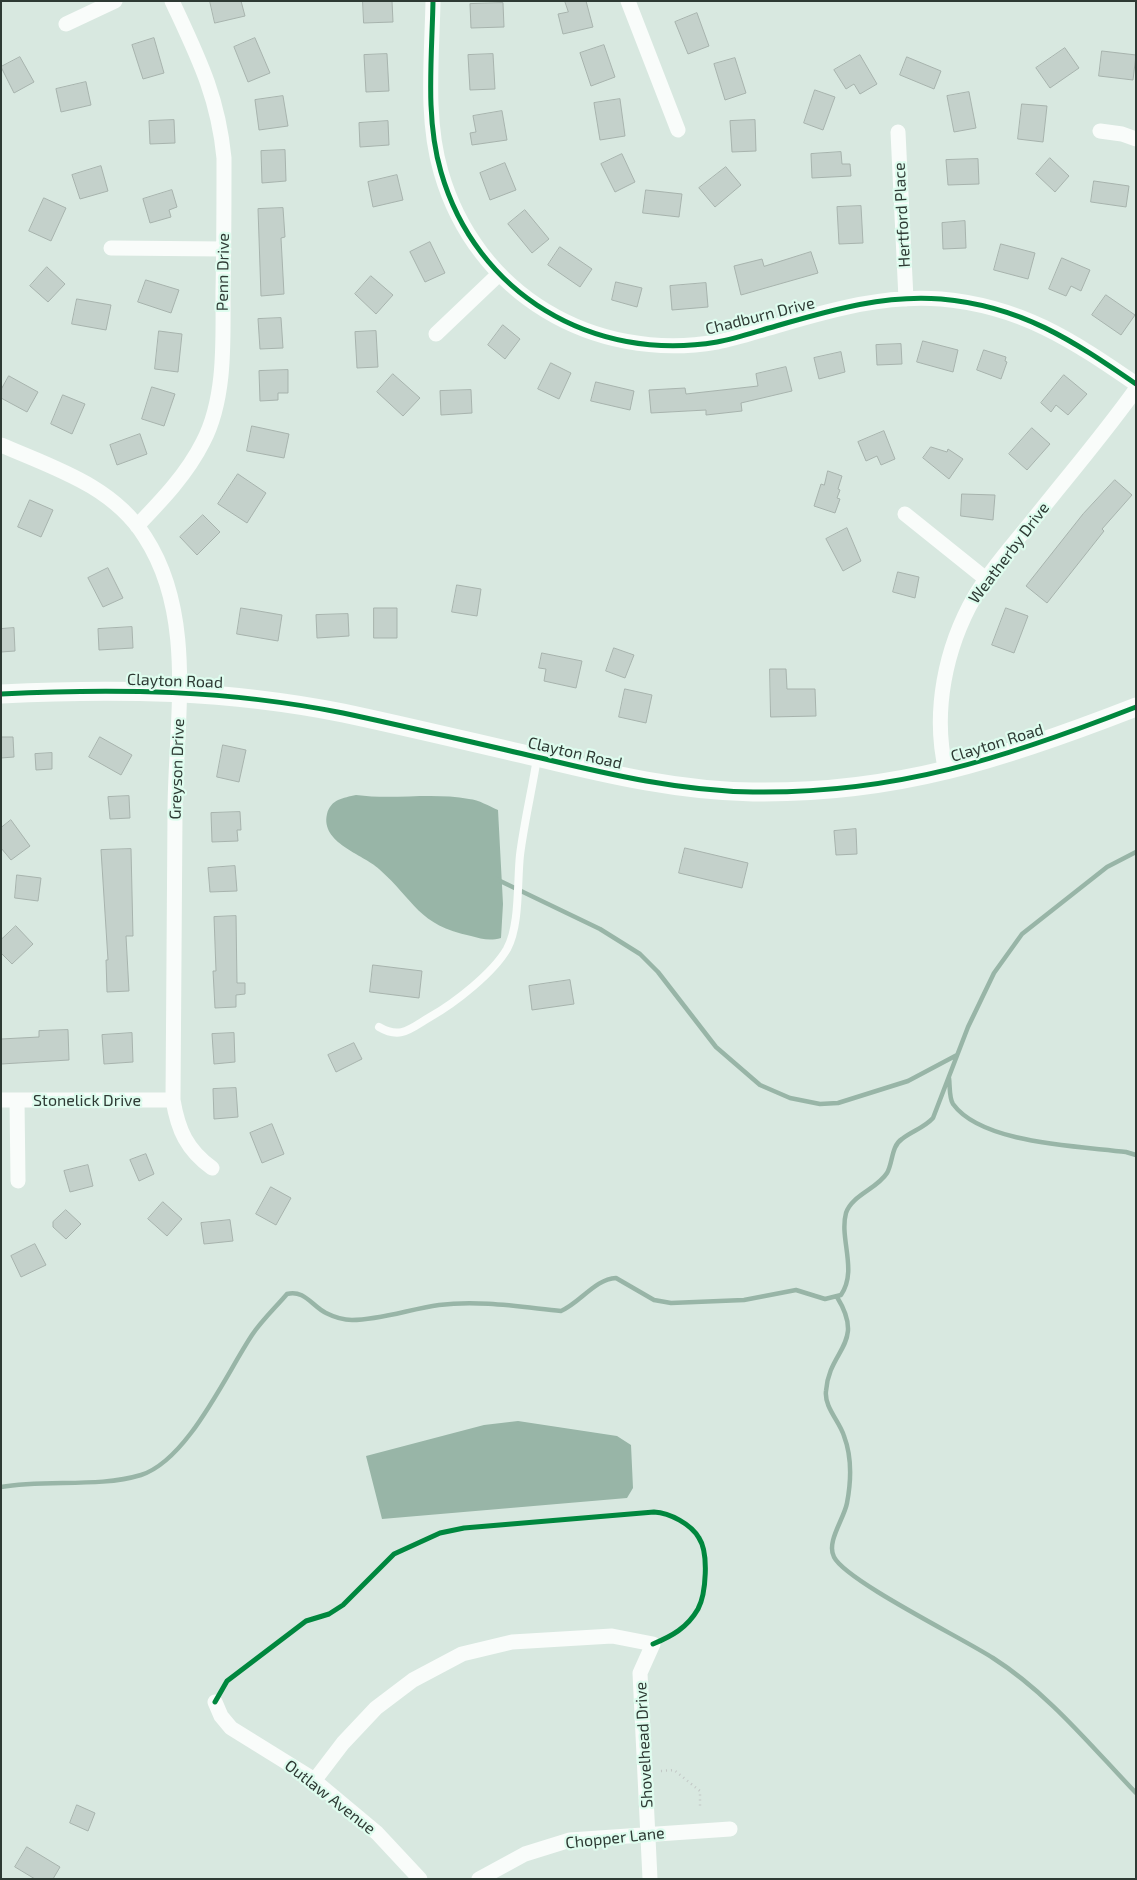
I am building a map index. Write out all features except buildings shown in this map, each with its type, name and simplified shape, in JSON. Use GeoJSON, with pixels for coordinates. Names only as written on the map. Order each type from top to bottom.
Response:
{"type":"FeatureCollection","features":[{"type":"Feature","properties":{"kind":"street"},"geometry":{"type":"LineString","coordinates":[[66,24],[115,1]]}},
{"type":"Feature","properties":{"kind":"street","name":"Penn Drive"},"geometry":{"type":"LineString","coordinates":[[137,526],[188,470],[207,433],[220,378],[224,249],[224,158],[221,130],[214,96],[172,1]]}},
{"type":"Feature","properties":{"kind":"street","name":"Chadburn Drive"},"geometry":{"type":"LineString","coordinates":[[433,1],[433,135],[440,170],[450,199],[462,224],[479,250],[499,274],[521,294],[546,312],[600,336],[631,344],[688,346],[720,342],[837,309],[871,302],[940,299],[975,304],[1009,312],[1042,325],[1072,341],[1136,384]]}},
{"type":"Feature","properties":{"kind":"street"},"geometry":{"type":"LineString","coordinates":[[628,1],[678,130]]}},
{"type":"Feature","properties":{"kind":"street"},"geometry":{"type":"LineString","coordinates":[[1100,131],[1136,138]]}},
{"type":"Feature","properties":{"kind":"street","name":"Hertford Place"},"geometry":{"type":"LineString","coordinates":[[898,132],[906,299]]}},
{"type":"Feature","properties":{"kind":"street"},"geometry":{"type":"LineString","coordinates":[[110,248],[224,249]]}},
{"type":"Feature","properties":{"kind":"street"},"geometry":{"type":"LineString","coordinates":[[436,334],[499,274]]}},
{"type":"Feature","properties":{"kind":"street","name":"Weatherby Drive"},"geometry":{"type":"LineString","coordinates":[[946,771],[940,740],[944,680],[960,624],[986,579],[1136,389]]}},
{"type":"Feature","properties":{"kind":"street","name":"Greyson Drive"},"geometry":{"type":"LineString","coordinates":[[1,445],[74,477],[103,493],[122,508],[146,538],[164,574],[171,596],[178,651],[180,691],[175,794],[173,1100],[181,1134],[199,1159],[212,1168]]}},
{"type":"Feature","properties":{"kind":"street"},"geometry":{"type":"LineString","coordinates":[[905,514],[986,579]]}},
{"type":"Feature","properties":{"kind":"street","name":"Clayton Road"},"geometry":{"type":"LineString","coordinates":[[1,694],[106,690],[180,691],[242,696],[304,706],[651,782],[746,792],[836,790],[887,783],[946,771],[1006,755],[1136,707]]}},
{"type":"Feature","properties":{"kind":"street","name":"Stonelick Drive"},"geometry":{"type":"LineString","coordinates":[[1,1100],[173,1100]]}},
{"type":"Feature","properties":{"kind":"street"},"geometry":{"type":"LineString","coordinates":[[17,1100],[18,1181]]}},
{"type":"Feature","properties":{"kind":"street","name":"Shovelhead Drive"},"geometry":{"type":"LineString","coordinates":[[314,1781],[343,1743],[376,1708],[413,1680],[462,1654],[512,1642],[612,1636],[653,1644],[640,1673],[650,1879]]}},
{"type":"Feature","properties":{"kind":"street","name":"Outlaw Avenue"},"geometry":{"type":"LineString","coordinates":[[215,1702],[221,1716],[231,1728],[314,1781],[377,1833],[420,1879]]}},
{"type":"Feature","properties":{"kind":"street","name":"Chopper Lane"},"geometry":{"type":"LineString","coordinates":[[479,1879],[525,1854],[570,1840],[648,1833],[730,1829]]}},
{"type":"Feature","properties":{"kind":"lane"},"geometry":{"type":"LineString","coordinates":[[379,1027],[389,1033],[401,1034],[437,1013],[494,966],[507,948],[514,932],[520,855],[537,758]]}},
{"type":"Feature","properties":{"kind":"path"},"geometry":{"type":"LineString","coordinates":[[661,1771],[674,1770],[700,1791],[700,1807]]}},
{"type":"Feature","properties":{"kind":"shaded area"},"geometry":{"type":"Polygon","coordinates":[[[356,795],[455,797],[484,803],[498,810],[503,904],[501,938],[482,939],[439,925],[419,910],[379,869],[336,840],[330,833],[327,824],[329,809],[338,800],[356,795]]]}},
{"type":"Feature","properties":{"kind":"shaded area"},"geometry":{"type":"Polygon","coordinates":[[[518,1421],[617,1436],[631,1445],[633,1488],[627,1498],[382,1519],[366,1456],[484,1425],[518,1421]]]}},
{"type":"Feature","properties":{"kind":"waterway"},"geometry":{"type":"LineString","coordinates":[[1,1487],[124,1479],[141,1475],[158,1466],[175,1452],[190,1434],[252,1335],[287,1294],[298,1294],[326,1313],[352,1320],[363,1320],[439,1305],[470,1303],[561,1311],[575,1303],[601,1282],[616,1278],[654,1300],[671,1303],[744,1300],[796,1290],[825,1299],[841,1295],[848,1275],[844,1223],[846,1213],[854,1201],[883,1179],[898,1142],[933,1118],[968,1027],[994,973],[1022,934],[1107,867],[1136,852]]}},
{"type":"Feature","properties":{"kind":"waterway"},"geometry":{"type":"LineString","coordinates":[[496,879],[600,929],[640,954],[658,972],[716,1047],[760,1085],[790,1098],[820,1104],[838,1103],[908,1081],[957,1055]]}},
{"type":"Feature","properties":{"kind":"waterway"},"geometry":{"type":"LineString","coordinates":[[949,1078],[950,1095],[953,1104],[967,1117],[986,1128],[1033,1141],[1126,1152],[1136,1155]]}},
{"type":"Feature","properties":{"kind":"waterway"},"geometry":{"type":"LineString","coordinates":[[837,1297],[845,1313],[848,1326],[847,1336],[844,1346],[833,1365],[826,1397],[827,1403],[847,1444],[850,1478],[847,1503],[832,1544],[834,1557],[843,1567],[860,1580],[993,1658],[1013,1672],[1051,1704],[1136,1793]]}},
{"type":"Feature","properties":{"kind":"cycle path"},"geometry":{"type":"LineString","coordinates":[[433,1],[431,109],[436,151],[441,172],[458,215],[481,253],[511,285],[546,311],[584,330],[626,341],[671,346],[723,341],[832,310],[875,302],[897,299],[941,299],[970,303],[1021,317],[1090,353],[1136,384]]}},
{"type":"Feature","properties":{"kind":"cycle path"},"geometry":{"type":"LineString","coordinates":[[1,694],[130,691],[258,699],[343,713],[646,781],[699,789],[753,792],[805,791],[855,787],[949,769],[1041,742],[1136,707]]}},
{"type":"Feature","properties":{"kind":"cycle path"},"geometry":{"type":"LineString","coordinates":[[215,1702],[227,1681],[306,1621],[329,1614],[343,1605],[394,1554],[440,1533],[464,1528],[654,1512],[679,1520],[691,1528],[702,1545],[705,1563],[703,1594],[694,1616],[673,1634],[653,1644]]}}]}
